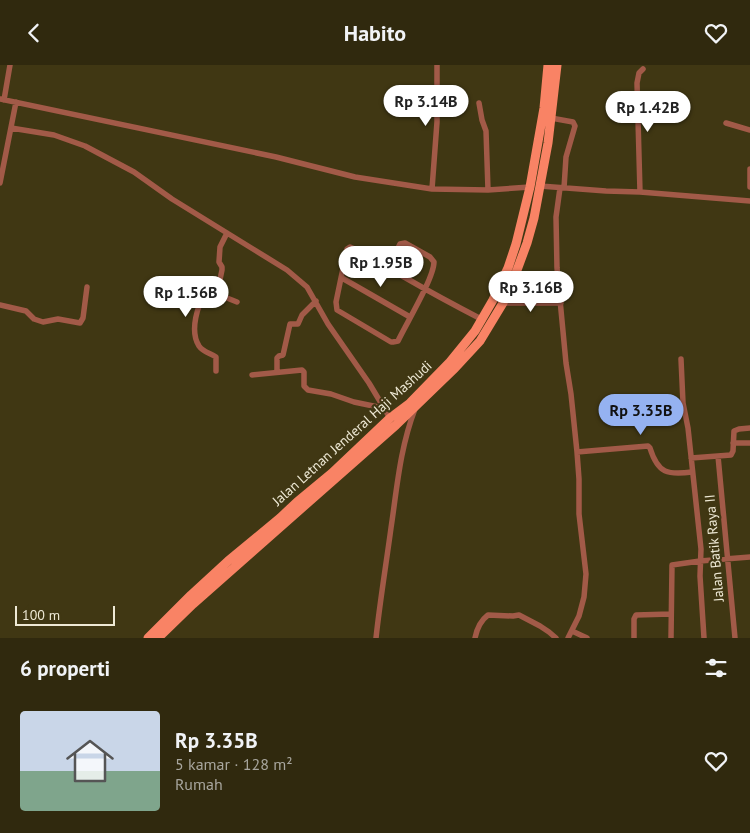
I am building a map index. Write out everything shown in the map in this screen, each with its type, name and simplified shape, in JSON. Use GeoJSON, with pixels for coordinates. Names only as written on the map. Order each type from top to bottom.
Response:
{"type":"FeatureCollection","features":[{"type":"Feature","properties":{"kind":"main road","name":"Jalan Letnan Jenderal Haji Mashudi"},"geometry":{"type":"LineString","coordinates":[[158,638],[297,502],[332,473],[390,417],[410,403],[449,363],[483,320],[508,268],[523,217],[544,108],[548,65]]}},
{"type":"Feature","properties":{"kind":"main road","name":"Jalan Letnan Jenderal Haji Mashudi"},"geometry":{"type":"LineString","coordinates":[[148,638],[191,595],[245,553],[370,449],[455,368],[480,341],[513,281],[528,243],[548,143],[557,65]]}},
{"type":"Feature","properties":{"kind":"main road"},"geometry":{"type":"LineString","coordinates":[[537,142],[548,143]]}},
{"type":"Feature","properties":{"kind":"main road"},"geometry":{"type":"LineString","coordinates":[[523,217],[534,219]]}},
{"type":"Feature","properties":{"kind":"street"},"geometry":{"type":"LineString","coordinates":[[10,65],[2,99],[276,157],[355,177],[432,189],[488,190],[530,187]]}},
{"type":"Feature","properties":{"kind":"street"},"geometry":{"type":"LineString","coordinates":[[432,189],[437,121],[437,65]]}},
{"type":"Feature","properties":{"kind":"street"},"geometry":{"type":"LineString","coordinates":[[640,192],[637,83],[642,69]]}},
{"type":"Feature","properties":{"kind":"street"},"geometry":{"type":"LineString","coordinates":[[0,183],[16,102]]}},
{"type":"Feature","properties":{"kind":"street"},"geometry":{"type":"LineString","coordinates":[[479,103],[486,131],[488,190]]}},
{"type":"Feature","properties":{"kind":"street"},"geometry":{"type":"LineString","coordinates":[[551,118],[573,122],[575,126],[566,157],[556,217],[557,268],[566,363],[578,452],[579,514],[586,573],[584,597],[579,616],[568,638]]}},
{"type":"Feature","properties":{"kind":"street"},"geometry":{"type":"LineString","coordinates":[[12,123],[85,146],[134,172],[172,199],[287,270],[303,282],[328,324],[364,375],[390,417]]}},
{"type":"Feature","properties":{"kind":"street"},"geometry":{"type":"LineString","coordinates":[[726,123],[750,130]]}},
{"type":"Feature","properties":{"kind":"street"},"geometry":{"type":"LineString","coordinates":[[750,169],[750,187]]}},
{"type":"Feature","properties":{"kind":"street"},"geometry":{"type":"LineString","coordinates":[[540,186],[750,201]]}},
{"type":"Feature","properties":{"kind":"street"},"geometry":{"type":"LineString","coordinates":[[217,294],[222,270],[219,261],[220,247],[227,233]]}},
{"type":"Feature","properties":{"kind":"street"},"geometry":{"type":"LineString","coordinates":[[388,267],[402,243],[433,259],[434,265],[425,289],[398,341],[390,342],[337,310],[336,302],[347,249],[350,247],[388,267],[425,289],[483,320]]}},
{"type":"Feature","properties":{"kind":"street"},"geometry":{"type":"LineString","coordinates":[[342,278],[410,317]]}},
{"type":"Feature","properties":{"kind":"street"},"geometry":{"type":"LineString","coordinates":[[0,305],[26,311],[34,319],[43,322],[58,319],[80,323],[83,318],[87,287]]}},
{"type":"Feature","properties":{"kind":"street"},"geometry":{"type":"LineString","coordinates":[[216,371],[216,357],[207,353],[199,346],[195,332],[195,322],[200,301],[208,290],[236,302]]}},
{"type":"Feature","properties":{"kind":"street"},"geometry":{"type":"LineString","coordinates":[[277,372],[278,358],[283,355],[290,324],[298,324],[302,315],[316,301]]}},
{"type":"Feature","properties":{"kind":"street"},"geometry":{"type":"LineString","coordinates":[[502,303],[560,303]]}},
{"type":"Feature","properties":{"kind":"street"},"geometry":{"type":"LineString","coordinates":[[681,359],[683,403],[688,428],[701,549],[700,576],[704,638]]}},
{"type":"Feature","properties":{"kind":"street"},"geometry":{"type":"LineString","coordinates":[[252,375],[302,370],[304,372],[304,386],[308,390],[384,408]]}},
{"type":"Feature","properties":{"kind":"street"},"geometry":{"type":"LineString","coordinates":[[376,638],[397,481],[408,427],[417,404]]}},
{"type":"Feature","properties":{"kind":"street"},"geometry":{"type":"LineString","coordinates":[[691,458],[733,454],[733,435],[736,429],[750,428]]}},
{"type":"Feature","properties":{"kind":"street"},"geometry":{"type":"LineString","coordinates":[[733,443],[750,443]]}},
{"type":"Feature","properties":{"kind":"street"},"geometry":{"type":"LineString","coordinates":[[578,452],[648,447],[656,464],[667,472],[678,474],[692,472]]}},
{"type":"Feature","properties":{"kind":"street","name":"Jalan Batik Raya II"},"geometry":{"type":"LineString","coordinates":[[718,456],[735,638]]}},
{"type":"Feature","properties":{"kind":"street"},"geometry":{"type":"LineString","coordinates":[[671,638],[672,565],[750,557]]}},
{"type":"Feature","properties":{"kind":"street"},"geometry":{"type":"LineString","coordinates":[[634,638],[634,619],[636,615],[671,614]]}},
{"type":"Feature","properties":{"kind":"street"},"geometry":{"type":"LineString","coordinates":[[475,638],[479,625],[483,618],[488,615],[519,615],[540,626],[556,638]]}},
{"type":"Feature","properties":{"kind":"street"},"geometry":{"type":"LineString","coordinates":[[572,631],[587,638]]}}]}
